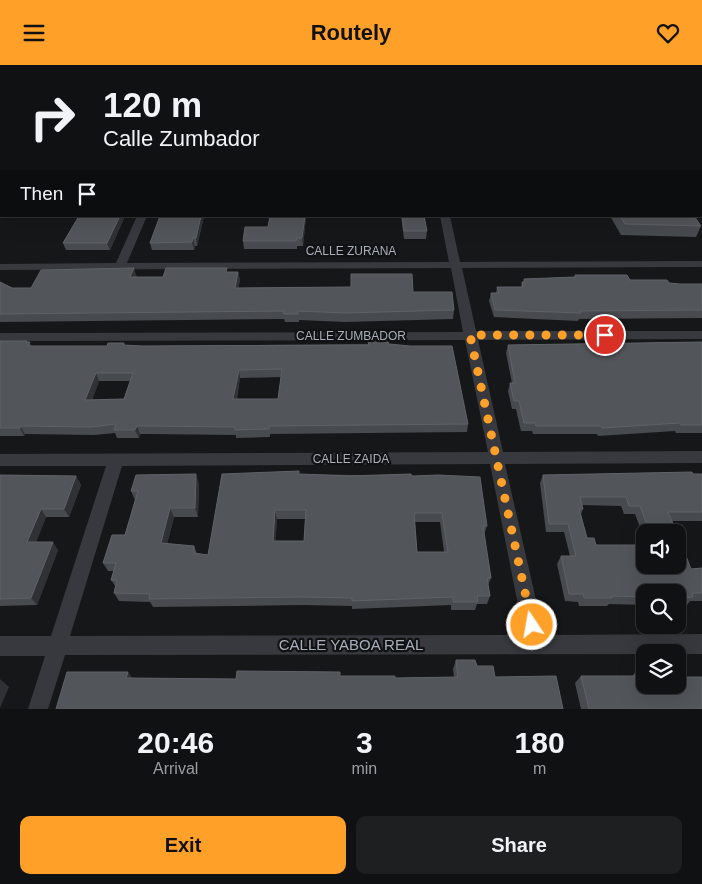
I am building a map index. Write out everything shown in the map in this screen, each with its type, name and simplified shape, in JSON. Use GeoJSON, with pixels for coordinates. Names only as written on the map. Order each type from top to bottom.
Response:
{"type":"FeatureCollection","features":[{"type":"Feature","properties":{"kind":"street"},"geometry":{"type":"LineString","coordinates":[[120,266],[142,217]]}},
{"type":"Feature","properties":{"kind":"street"},"geometry":{"type":"LineString","coordinates":[[445,217],[536,644]]}},
{"type":"Feature","properties":{"kind":"street","name":"CALLE ZURANA"},"geometry":{"type":"LineString","coordinates":[[0,267],[702,264]]}},
{"type":"Feature","properties":{"kind":"street","name":"CALLE ZUMBADOR"},"geometry":{"type":"LineString","coordinates":[[0,337],[702,335]]}},
{"type":"Feature","properties":{"kind":"street","name":"CALLE ZAIDA"},"geometry":{"type":"LineString","coordinates":[[0,460],[702,457]]}},
{"type":"Feature","properties":{"kind":"street"},"geometry":{"type":"LineString","coordinates":[[38,709],[116,460]]}},
{"type":"Feature","properties":{"kind":"street","name":"CALLE YABOA REAL"},"geometry":{"type":"LineString","coordinates":[[0,646],[702,644]]}},
{"type":"Feature","properties":{"kind":"building"},"geometry":{"type":"Polygon","coordinates":[[[78,217],[120,217],[107,243],[63,243],[78,217]]]}},
{"type":"Feature","properties":{"kind":"building"},"geometry":{"type":"Polygon","coordinates":[[[160,217],[201,217],[196,238],[193,238],[192,242],[150,243],[160,217]]]}},
{"type":"Feature","properties":{"kind":"building"},"geometry":{"type":"Polygon","coordinates":[[[270,217],[305,217],[302,238],[297,238],[296,241],[243,241],[245,227],[268,227],[270,217]]]}},
{"type":"Feature","properties":{"kind":"building"},"geometry":{"type":"Polygon","coordinates":[[[402,217],[424,217],[427,231],[404,231],[402,217]]]}},
{"type":"Feature","properties":{"kind":"building"},"geometry":{"type":"Polygon","coordinates":[[[621,217],[695,217],[701,226],[625,224],[621,217]]]}},
{"type":"Feature","properties":{"kind":"building"},"geometry":{"type":"Polygon","coordinates":[[[134,268],[130,277],[163,277],[166,268],[227,268],[226,272],[238,272],[235,288],[351,287],[351,274],[412,274],[413,292],[452,292],[454,310],[345,313],[298,311],[298,314],[284,314],[284,311],[0,314],[0,282],[12,288],[31,288],[41,270],[134,268]]]}},
{"type":"Feature","properties":{"kind":"building"},"geometry":{"type":"Polygon","coordinates":[[[575,275],[627,275],[630,280],[667,280],[669,283],[702,284],[702,310],[580,311],[581,313],[495,310],[491,293],[499,293],[497,287],[523,287],[522,282],[525,282],[524,279],[576,277],[575,275]]]}},
{"type":"Feature","properties":{"kind":"building"},"geometry":{"type":"Polygon","coordinates":[[[0,341],[27,341],[30,342],[28,346],[107,346],[108,343],[142,346],[369,345],[368,342],[388,342],[389,344],[410,346],[452,346],[468,424],[269,426],[269,429],[235,430],[235,427],[137,426],[135,430],[114,430],[116,424],[91,427],[20,426],[20,428],[0,428],[0,341]],[[282,369],[239,370],[233,399],[278,399],[282,369]],[[96,373],[85,400],[124,399],[133,373],[96,373]]]}},
{"type":"Feature","properties":{"kind":"building"},"geometry":{"type":"Polygon","coordinates":[[[702,342],[702,425],[681,425],[680,423],[602,428],[601,426],[536,426],[535,423],[524,423],[519,401],[514,401],[510,383],[515,383],[508,345],[702,342]]]}},
{"type":"Feature","properties":{"kind":"building"},"geometry":{"type":"Polygon","coordinates":[[[299,471],[299,474],[348,476],[411,474],[412,476],[480,477],[487,526],[483,526],[491,578],[487,578],[490,596],[477,596],[478,602],[453,602],[453,597],[352,601],[352,598],[302,597],[149,599],[150,594],[114,593],[117,580],[111,580],[116,563],[103,563],[112,535],[125,535],[138,491],[131,491],[136,475],[196,474],[195,508],[170,508],[161,543],[194,546],[194,553],[208,555],[222,474],[299,471]],[[275,510],[273,541],[304,541],[306,510],[275,510]],[[414,513],[417,552],[448,552],[442,513],[414,513]]]}},
{"type":"Feature","properties":{"kind":"building"},"geometry":{"type":"Polygon","coordinates":[[[692,472],[693,474],[702,474],[702,512],[668,512],[673,524],[647,524],[640,506],[629,506],[626,497],[580,497],[583,509],[579,509],[587,538],[594,538],[596,545],[636,545],[636,574],[686,574],[686,556],[691,569],[702,568],[702,593],[692,593],[693,597],[686,598],[686,584],[636,584],[636,597],[584,598],[583,594],[569,594],[561,556],[576,556],[568,524],[549,524],[543,475],[692,472]]]}},
{"type":"Feature","properties":{"kind":"building"},"geometry":{"type":"Polygon","coordinates":[[[0,475],[76,476],[64,509],[41,509],[27,542],[53,542],[31,598],[0,599],[0,475]]]}},
{"type":"Feature","properties":{"kind":"building"},"geometry":{"type":"Polygon","coordinates":[[[456,660],[475,660],[477,666],[493,666],[495,677],[556,676],[563,709],[56,709],[67,672],[128,672],[126,678],[236,679],[237,671],[340,672],[340,676],[395,676],[395,678],[458,677],[456,660]]]}},
{"type":"Feature","properties":{"kind":"building"},"geometry":{"type":"Polygon","coordinates":[[[581,676],[636,676],[636,694],[686,694],[686,677],[702,677],[702,709],[589,709],[581,676]]]}},
{"type":"Feature","properties":{"kind":"route"},"geometry":{"type":"LineString","coordinates":[[532,625],[470,335],[605,335]]}}]}
